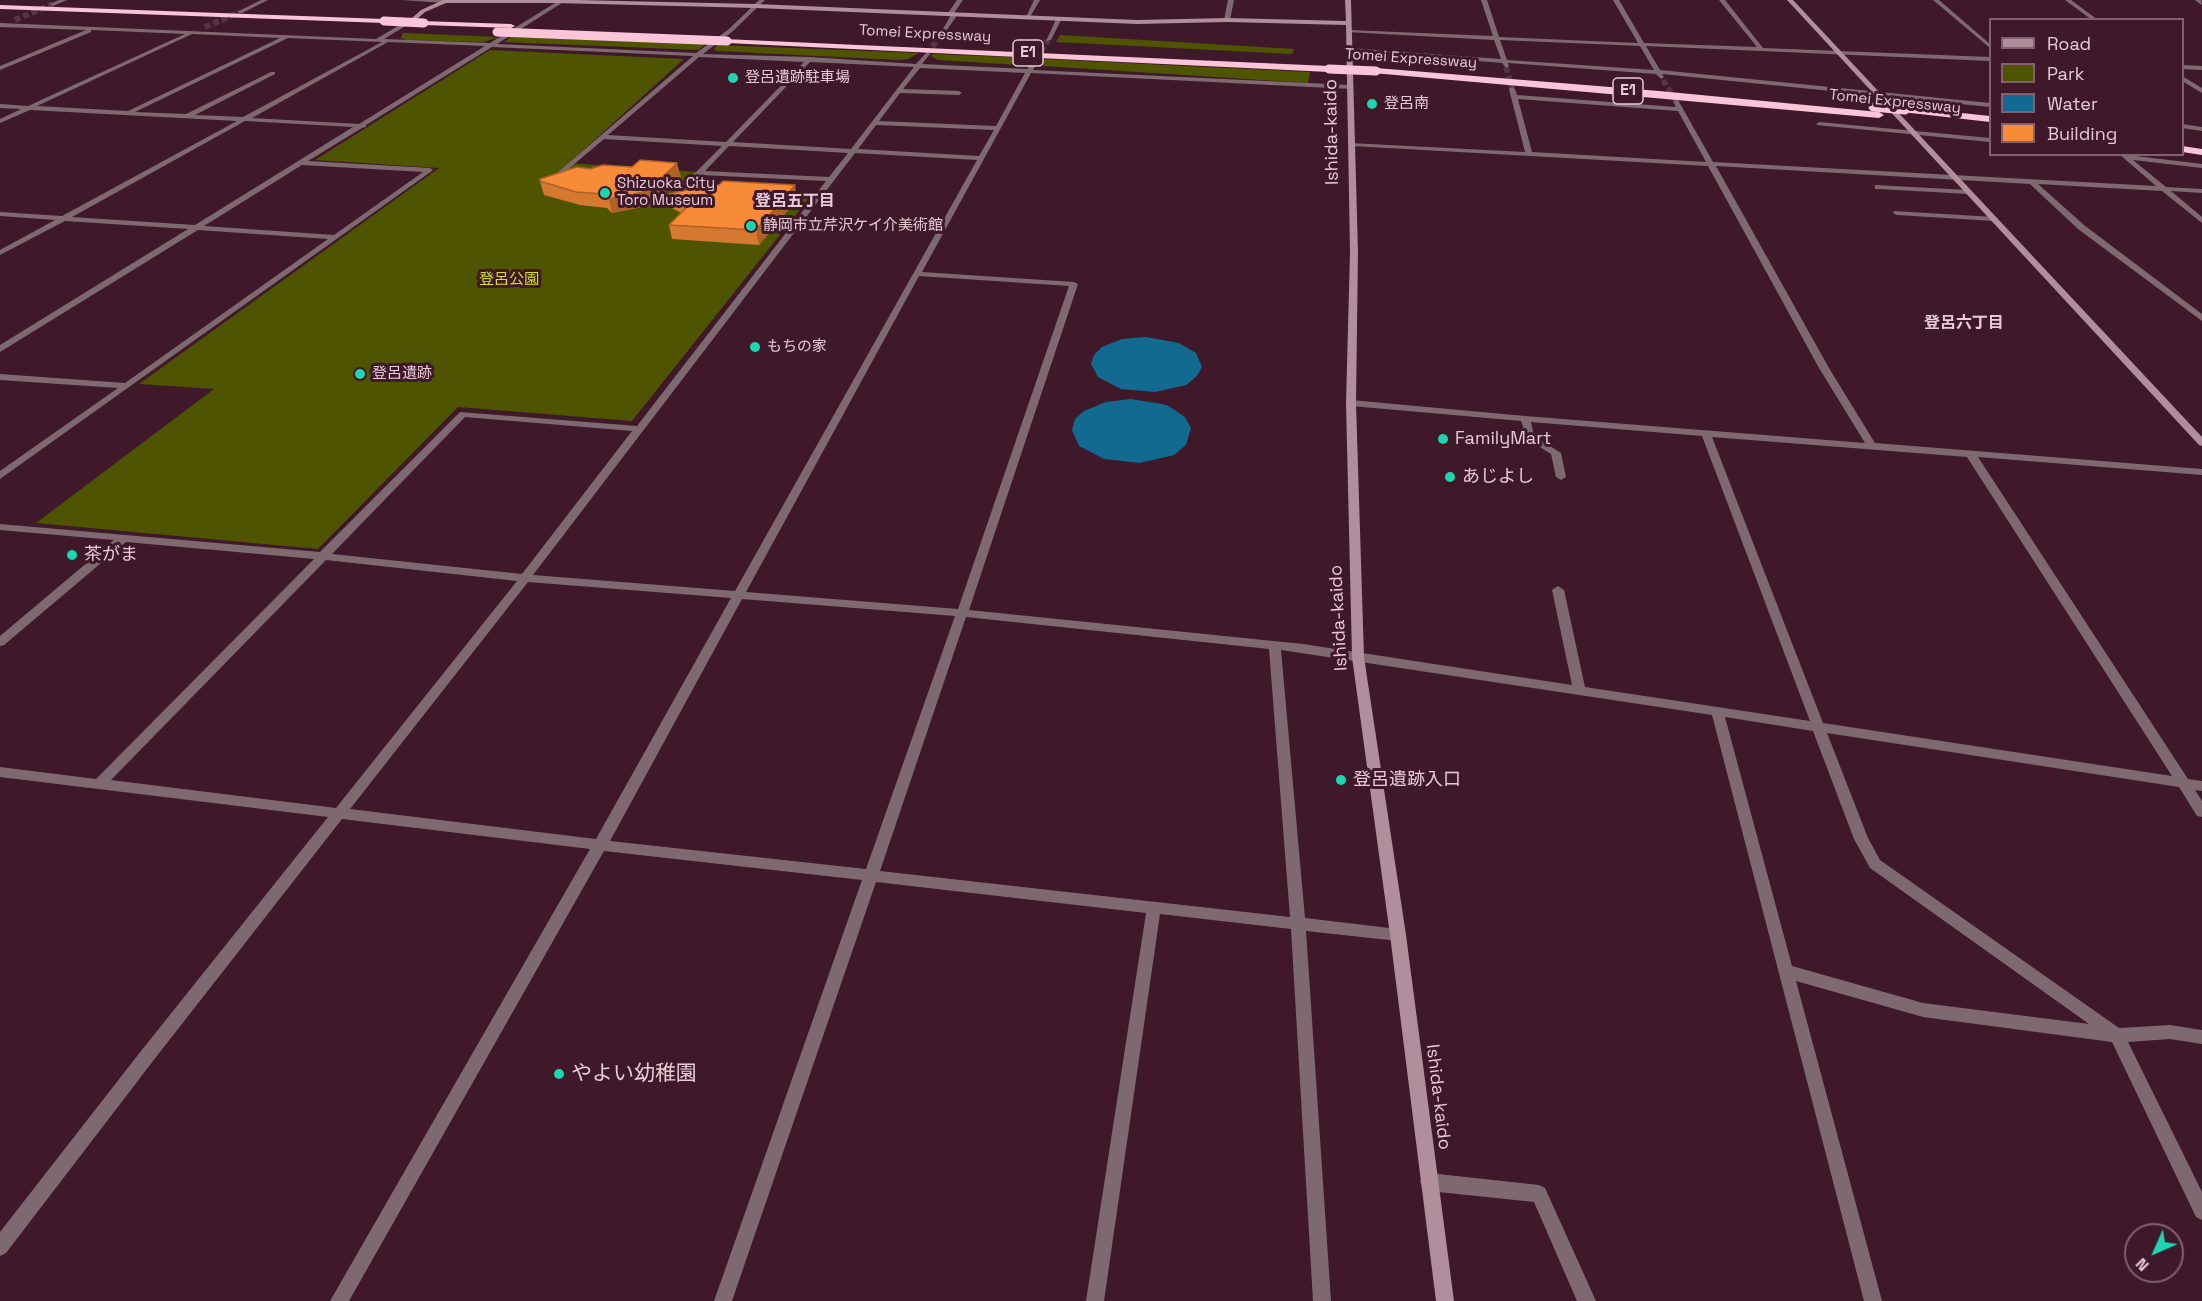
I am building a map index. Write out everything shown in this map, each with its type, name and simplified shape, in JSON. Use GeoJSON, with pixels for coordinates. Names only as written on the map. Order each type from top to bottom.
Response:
{"type":"FeatureCollection","features":[{"type":"Feature","properties":{"kind":"highway","name":"Tomei Expressway"},"geometry":{"type":"LineString","coordinates":[[0,8],[511,26],[1329,65],[1659,94],[1989,119]]}},
{"type":"Feature","properties":{"kind":"highway","name":"Tomei Expressway"},"geometry":{"type":"LineString","coordinates":[[0,14],[498,32],[731,37]]}},
{"type":"Feature","properties":{"kind":"highway","name":"Tomei Expressway"},"geometry":{"type":"LineString","coordinates":[[1908,114],[1989,127]]}},
{"type":"Feature","properties":{"kind":"highway"},"geometry":{"type":"LineString","coordinates":[[2184,141],[2202,143]]}},
{"type":"Feature","properties":{"kind":"highway"},"geometry":{"type":"LineString","coordinates":[[2184,149],[2202,152]]}},
{"type":"Feature","properties":{"kind":"street"},"geometry":{"type":"LineString","coordinates":[[53,4],[64,0]]}},
{"type":"Feature","properties":{"kind":"street"},"geometry":{"type":"LineString","coordinates":[[240,12],[266,0]]}},
{"type":"Feature","properties":{"kind":"street"},"geometry":{"type":"LineString","coordinates":[[405,0],[756,6],[1137,22],[1227,20],[1349,23]]}},
{"type":"Feature","properties":{"kind":"street"},"geometry":{"type":"LineString","coordinates":[[377,41],[423,11],[446,0]]}},
{"type":"Feature","properties":{"kind":"street"},"geometry":{"type":"LineString","coordinates":[[544,188],[699,54],[731,30],[762,0]]}},
{"type":"Feature","properties":{"kind":"street"},"geometry":{"type":"LineString","coordinates":[[940,36],[953,17],[951,13],[960,0]]}},
{"type":"Feature","properties":{"kind":"street"},"geometry":{"type":"LineString","coordinates":[[1028,16],[1037,0]]}},
{"type":"Feature","properties":{"kind":"street"},"geometry":{"type":"LineString","coordinates":[[1227,20],[1231,0]]}},
{"type":"Feature","properties":{"kind":"street","name":"Ishida-kaido"},"geometry":{"type":"LineString","coordinates":[[1348,0],[1354,252],[1351,403],[1358,657],[1398,935],[1445,1301]]}},
{"type":"Feature","properties":{"kind":"street"},"geometry":{"type":"LineString","coordinates":[[1484,0],[1494,37],[1505,64]]}},
{"type":"Feature","properties":{"kind":"street"},"geometry":{"type":"LineString","coordinates":[[1616,0],[1663,80]]}},
{"type":"Feature","properties":{"kind":"street"},"geometry":{"type":"LineString","coordinates":[[1722,0],[1760,48]]}},
{"type":"Feature","properties":{"kind":"street"},"geometry":{"type":"LineString","coordinates":[[1790,0],[2202,443]]}},
{"type":"Feature","properties":{"kind":"street"},"geometry":{"type":"LineString","coordinates":[[1936,0],[1989,45]]}},
{"type":"Feature","properties":{"kind":"street"},"geometry":{"type":"LineString","coordinates":[[2068,0],[2094,18]]}},
{"type":"Feature","properties":{"kind":"street"},"geometry":{"type":"LineString","coordinates":[[2198,0],[2202,3]]}},
{"type":"Feature","properties":{"kind":"street"},"geometry":{"type":"LineString","coordinates":[[0,349],[300,163],[364,126],[558,1]]}},
{"type":"Feature","properties":{"kind":"street"},"geometry":{"type":"LineString","coordinates":[[1048,40],[1059,18]]}},
{"type":"Feature","properties":{"kind":"street"},"geometry":{"type":"LineString","coordinates":[[0,25],[15,20]]}},
{"type":"Feature","properties":{"kind":"street"},"geometry":{"type":"LineString","coordinates":[[0,25],[810,59],[923,59],[1033,64],[1351,87]]}},
{"type":"Feature","properties":{"kind":"street"},"geometry":{"type":"LineString","coordinates":[[0,121],[206,27]]}},
{"type":"Feature","properties":{"kind":"street"},"geometry":{"type":"LineString","coordinates":[[0,68],[93,29]]}},
{"type":"Feature","properties":{"kind":"street"},"geometry":{"type":"LineString","coordinates":[[1349,32],[1989,59]]}},
{"type":"Feature","properties":{"kind":"street"},"geometry":{"type":"LineString","coordinates":[[1977,35],[1989,35]]}},
{"type":"Feature","properties":{"kind":"street"},"geometry":{"type":"LineString","coordinates":[[127,113],[287,36]]}},
{"type":"Feature","properties":{"kind":"street"},"geometry":{"type":"LineString","coordinates":[[0,253],[388,41]]}},
{"type":"Feature","properties":{"kind":"street"},"geometry":{"type":"LineString","coordinates":[[1349,50],[1505,64],[1658,72],[1989,105]]}},
{"type":"Feature","properties":{"kind":"street"},"geometry":{"type":"LineString","coordinates":[[687,186],[810,59]]}},
{"type":"Feature","properties":{"kind":"street"},"geometry":{"type":"LineString","coordinates":[[0,1247],[147,1056],[525,578],[923,59]]}},
{"type":"Feature","properties":{"kind":"street"},"geometry":{"type":"LineString","coordinates":[[339,1301],[600,845],[919,274],[1033,64]]}},
{"type":"Feature","properties":{"kind":"street"},"geometry":{"type":"LineString","coordinates":[[2184,67],[2202,68]]}},
{"type":"Feature","properties":{"kind":"street"},"geometry":{"type":"LineString","coordinates":[[188,116],[273,73]]}},
{"type":"Feature","properties":{"kind":"street"},"geometry":{"type":"LineString","coordinates":[[2184,79],[2202,91]]}},
{"type":"Feature","properties":{"kind":"street"},"geometry":{"type":"LineString","coordinates":[[1512,89],[1529,153]]}},
{"type":"Feature","properties":{"kind":"street"},"geometry":{"type":"LineString","coordinates":[[899,91],[959,93]]}},
{"type":"Feature","properties":{"kind":"street"},"geometry":{"type":"LineString","coordinates":[[1514,97],[1680,109]]}},
{"type":"Feature","properties":{"kind":"street"},"geometry":{"type":"LineString","coordinates":[[1676,101],[1824,368],[1872,446]]}},
{"type":"Feature","properties":{"kind":"street"},"geometry":{"type":"LineString","coordinates":[[0,106],[364,126]]}},
{"type":"Feature","properties":{"kind":"street"},"geometry":{"type":"LineString","coordinates":[[876,123],[998,128]]}},
{"type":"Feature","properties":{"kind":"street"},"geometry":{"type":"LineString","coordinates":[[1819,124],[1989,140]]}},
{"type":"Feature","properties":{"kind":"street"},"geometry":{"type":"LineString","coordinates":[[2184,126],[2202,129]]}},
{"type":"Feature","properties":{"kind":"street"},"geometry":{"type":"LineString","coordinates":[[603,137],[982,158]]}},
{"type":"Feature","properties":{"kind":"street"},"geometry":{"type":"LineString","coordinates":[[1352,144],[2202,190]]}},
{"type":"Feature","properties":{"kind":"street"},"geometry":{"type":"LineString","coordinates":[[2123,156],[2202,166]]}},
{"type":"Feature","properties":{"kind":"street"},"geometry":{"type":"LineString","coordinates":[[2123,156],[2202,221]]}},
{"type":"Feature","properties":{"kind":"street"},"geometry":{"type":"LineString","coordinates":[[0,476],[430,170],[300,163]]}},
{"type":"Feature","properties":{"kind":"street"},"geometry":{"type":"LineString","coordinates":[[700,172],[833,179]]}},
{"type":"Feature","properties":{"kind":"street"},"geometry":{"type":"LineString","coordinates":[[2031,181],[2081,227],[2202,318]]}},
{"type":"Feature","properties":{"kind":"street"},"geometry":{"type":"LineString","coordinates":[[1878,187],[1968,192]]}},
{"type":"Feature","properties":{"kind":"street"},"geometry":{"type":"LineString","coordinates":[[1897,213],[1994,219]]}},
{"type":"Feature","properties":{"kind":"street"},"geometry":{"type":"LineString","coordinates":[[0,214],[335,237]]}},
{"type":"Feature","properties":{"kind":"street"},"geometry":{"type":"LineString","coordinates":[[723,1301],[1074,284],[919,274]]}},
{"type":"Feature","properties":{"kind":"street"},"geometry":{"type":"LineString","coordinates":[[0,376],[127,386]]}},
{"type":"Feature","properties":{"kind":"street"},"geometry":{"type":"LineString","coordinates":[[1351,403],[1706,434],[2202,472]]}},
{"type":"Feature","properties":{"kind":"street"},"geometry":{"type":"LineString","coordinates":[[100,783],[463,414],[639,429]]}},
{"type":"Feature","properties":{"kind":"street"},"geometry":{"type":"LineString","coordinates":[[1525,419],[1530,437],[1556,453],[1561,477]]}},
{"type":"Feature","properties":{"kind":"street"},"geometry":{"type":"LineString","coordinates":[[1706,434],[1861,839],[1875,864],[2117,1035],[2202,1211]]}},
{"type":"Feature","properties":{"kind":"street"},"geometry":{"type":"LineString","coordinates":[[1970,453],[2202,812]]}},
{"type":"Feature","properties":{"kind":"street"},"geometry":{"type":"LineString","coordinates":[[0,527],[324,556],[525,578],[962,613],[1275,646],[1818,726],[2202,786]]}},
{"type":"Feature","properties":{"kind":"street"},"geometry":{"type":"LineString","coordinates":[[0,642],[125,537]]}},
{"type":"Feature","properties":{"kind":"street"},"geometry":{"type":"LineString","coordinates":[[1558,590],[1579,690]]}},
{"type":"Feature","properties":{"kind":"street"},"geometry":{"type":"LineString","coordinates":[[1275,646],[1298,924],[1322,1301]]}},
{"type":"Feature","properties":{"kind":"street"},"geometry":{"type":"LineString","coordinates":[[1718,713],[1873,1301]]}},
{"type":"Feature","properties":{"kind":"street"},"geometry":{"type":"LineString","coordinates":[[0,772],[600,845],[1398,935]]}},
{"type":"Feature","properties":{"kind":"street"},"geometry":{"type":"LineString","coordinates":[[1095,1301],[1154,907]]}},
{"type":"Feature","properties":{"kind":"street"},"geometry":{"type":"LineString","coordinates":[[1786,971],[1923,1010],[2117,1035],[2170,1032],[2202,1037]]}},
{"type":"Feature","properties":{"kind":"street"},"geometry":{"type":"LineString","coordinates":[[1430,1182],[1539,1194],[1587,1301]]}},
{"type":"Feature","properties":{"kind":"green space"},"geometry":{"type":"Polygon","coordinates":[[[403,33],[499,37],[483,42],[407,40],[401,38],[403,33]]]}},
{"type":"Feature","properties":{"kind":"green space"},"geometry":{"type":"Polygon","coordinates":[[[1060,35],[1294,49],[1292,54],[1056,42],[1060,35]]]}},
{"type":"Feature","properties":{"kind":"green space"},"geometry":{"type":"Polygon","coordinates":[[[511,37],[705,44],[699,50],[504,42],[511,37]]]}},
{"type":"Feature","properties":{"kind":"green space"},"geometry":{"type":"Polygon","coordinates":[[[717,45],[919,53],[908,59],[900,60],[716,51],[714,49],[717,45]]]}},
{"type":"Feature","properties":{"kind":"green space","name":"登呂公園"},"geometry":{"type":"Polygon","coordinates":[[[490,50],[684,59],[569,163],[698,172],[682,187],[810,197],[632,421],[458,407],[318,549],[36,523],[214,389],[139,384],[439,168],[315,160],[490,50]]]}},
{"type":"Feature","properties":{"kind":"green space"},"geometry":{"type":"Polygon","coordinates":[[[933,54],[1031,58],[1019,65],[938,60],[931,56],[933,54]]]}},
{"type":"Feature","properties":{"kind":"green space"},"geometry":{"type":"Polygon","coordinates":[[[1044,59],[1310,72],[1308,83],[1044,66],[1041,63],[1044,59]]]}},
{"type":"Feature","properties":{"kind":"water"},"geometry":{"type":"Polygon","coordinates":[[[1146,337],[1179,343],[1196,353],[1202,367],[1197,376],[1186,385],[1155,392],[1121,389],[1098,377],[1091,364],[1094,355],[1102,347],[1122,339],[1146,337]]]}},
{"type":"Feature","properties":{"kind":"water"},"geometry":{"type":"Polygon","coordinates":[[[1131,399],[1167,405],[1185,417],[1191,428],[1186,445],[1174,455],[1140,463],[1104,459],[1079,446],[1072,430],[1075,419],[1084,411],[1106,402],[1131,399]]]}},
{"type":"Feature","properties":{"kind":"building"},"geometry":{"type":"Polygon","coordinates":[[[640,160],[677,163],[648,191],[609,199],[603,194],[576,192],[540,181],[540,179],[577,167],[590,169],[603,165],[632,167],[640,160]]]}},
{"type":"Feature","properties":{"kind":"building"},"geometry":{"type":"Polygon","coordinates":[[[723,181],[795,185],[756,230],[669,225],[689,205],[669,194],[719,185],[723,181]]]}},
{"type":"Feature","properties":{"kind":"tunnel"},"geometry":{"type":"LineString","coordinates":[[15,20],[53,4]]}},
{"type":"Feature","properties":{"kind":"tunnel"},"geometry":{"type":"LineString","coordinates":[[205,27],[240,12]]}},
{"type":"Feature","properties":{"kind":"tunnel"},"geometry":{"type":"LineString","coordinates":[[927,54],[940,36]]}},
{"type":"Feature","properties":{"kind":"tunnel"},"geometry":{"type":"LineString","coordinates":[[1036,59],[1048,40]]}},
{"type":"Feature","properties":{"kind":"tunnel"},"geometry":{"type":"LineString","coordinates":[[1506,67],[1512,89]]}},
{"type":"Feature","properties":{"kind":"tunnel"},"geometry":{"type":"LineString","coordinates":[[1663,80],[1676,101]]}},
{"type":"Feature","properties":{"kind":"place","name":"登呂遺跡駐車場"},"geometry":{"type":"Point","coordinates":[733,78]}},
{"type":"Feature","properties":{"kind":"place","name":"登呂南"},"geometry":{"type":"Point","coordinates":[1372,104]}},
{"type":"Feature","properties":{"kind":"place","name":"Shizuoka City Toro Museum"},"geometry":{"type":"Point","coordinates":[605,193]}},
{"type":"Feature","properties":{"kind":"place","name":"静岡市立芹沢ケイ介美術館"},"geometry":{"type":"Point","coordinates":[751,226]}},
{"type":"Feature","properties":{"kind":"place","name":"もちの家"},"geometry":{"type":"Point","coordinates":[755,347]}},
{"type":"Feature","properties":{"kind":"place","name":"登呂遺跡"},"geometry":{"type":"Point","coordinates":[360,374]}},
{"type":"Feature","properties":{"kind":"place","name":"FamilyMart"},"geometry":{"type":"Point","coordinates":[1443,439]}},
{"type":"Feature","properties":{"kind":"place","name":"あじよし"},"geometry":{"type":"Point","coordinates":[1450,477]}},
{"type":"Feature","properties":{"kind":"place","name":"茶がま"},"geometry":{"type":"Point","coordinates":[72,555]}},
{"type":"Feature","properties":{"kind":"place","name":"登呂遺跡入口"},"geometry":{"type":"Point","coordinates":[1341,780]}},
{"type":"Feature","properties":{"kind":"place","name":"やよい幼稚園"},"geometry":{"type":"Point","coordinates":[559,1074]}},
{"type":"Feature","properties":{"kind":"district","name":"登呂五丁目"},"geometry":{"type":"Point","coordinates":[795,202]}},
{"type":"Feature","properties":{"kind":"district","name":"登呂六丁目"},"geometry":{"type":"Point","coordinates":[1964,324]}}]}
